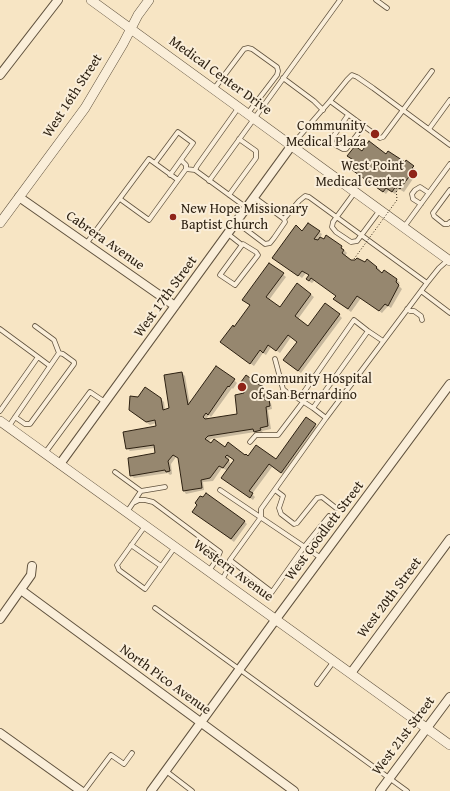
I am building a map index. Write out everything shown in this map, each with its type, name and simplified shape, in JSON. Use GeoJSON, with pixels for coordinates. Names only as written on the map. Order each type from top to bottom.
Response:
{"type":"FeatureCollection","features":[{"type":"Feature","properties":{"kind":"street"},"geometry":{"type":"LineString","coordinates":[[0,75],[58,0]]}},
{"type":"Feature","properties":{"kind":"street","name":"Medical Center Drive"},"geometry":{"type":"LineString","coordinates":[[91,0],[450,260]]}},
{"type":"Feature","properties":{"kind":"street","name":"West 16th Street"},"geometry":{"type":"LineString","coordinates":[[0,223],[85,108],[138,15],[149,0]]}},
{"type":"Feature","properties":{"kind":"street","name":"West 17th Street"},"geometry":{"type":"LineString","coordinates":[[60,464],[292,145]]}},
{"type":"Feature","properties":{"kind":"street","name":"Cabrera Avenue"},"geometry":{"type":"LineString","coordinates":[[19,197],[175,306]]}},
{"type":"Feature","properties":{"kind":"street","name":"West Goodlett Street"},"geometry":{"type":"LineString","coordinates":[[151,791],[450,384]]}},
{"type":"Feature","properties":{"kind":"street","name":"Western Avenue"},"geometry":{"type":"LineString","coordinates":[[0,421],[450,745]]}},
{"type":"Feature","properties":{"kind":"street","name":"West 20th Street"},"geometry":{"type":"LineString","coordinates":[[350,672],[450,539]]}},
{"type":"Feature","properties":{"kind":"street"},"geometry":{"type":"LineString","coordinates":[[0,618],[31,575],[32,566]]}},
{"type":"Feature","properties":{"kind":"street","name":"North Pico Avenue"},"geometry":{"type":"LineString","coordinates":[[21,590],[294,791]]}},
{"type":"Feature","properties":{"kind":"street","name":"West 21st Street"},"geometry":{"type":"LineString","coordinates":[[380,791],[450,697]]}},
{"type":"Feature","properties":{"kind":"street"},"geometry":{"type":"LineString","coordinates":[[0,733],[81,791]]}},
{"type":"Feature","properties":{"kind":"lane"},"geometry":{"type":"LineString","coordinates":[[251,116],[283,78],[340,0]]}},
{"type":"Feature","properties":{"kind":"lane"},"geometry":{"type":"LineString","coordinates":[[376,0],[387,8]]}},
{"type":"Feature","properties":{"kind":"lane"},"geometry":{"type":"LineString","coordinates":[[209,181],[239,139],[251,116],[277,75],[277,67],[252,49],[244,49],[214,89]]}},
{"type":"Feature","properties":{"kind":"lane"},"geometry":{"type":"LineString","coordinates":[[330,102],[380,138],[383,137],[432,71]]}},
{"type":"Feature","properties":{"kind":"lane"},"geometry":{"type":"LineString","coordinates":[[292,145],[352,75],[373,88],[450,145]]}},
{"type":"Feature","properties":{"kind":"lane"},"geometry":{"type":"LineString","coordinates":[[283,78],[314,101],[323,110]]}},
{"type":"Feature","properties":{"kind":"lane"},"geometry":{"type":"LineString","coordinates":[[429,129],[450,100]]}},
{"type":"Feature","properties":{"kind":"lane"},"geometry":{"type":"LineString","coordinates":[[195,170],[196,166],[239,107]]}},
{"type":"Feature","properties":{"kind":"lane"},"geometry":{"type":"LineString","coordinates":[[348,115],[333,137],[332,143],[343,150],[346,149],[364,126]]}},
{"type":"Feature","properties":{"kind":"lane"},"geometry":{"type":"LineString","coordinates":[[155,163],[178,132],[193,143],[170,175]]}},
{"type":"Feature","properties":{"kind":"lane"},"geometry":{"type":"LineString","coordinates":[[228,195],[256,158],[256,151],[239,139]]}},
{"type":"Feature","properties":{"kind":"lane"},"geometry":{"type":"LineString","coordinates":[[86,244],[150,159],[178,180]]}},
{"type":"Feature","properties":{"kind":"lane"},"geometry":{"type":"LineString","coordinates":[[181,160],[186,165],[186,169]]}},
{"type":"Feature","properties":{"kind":"lane"},"geometry":{"type":"LineString","coordinates":[[404,227],[450,164]]}},
{"type":"Feature","properties":{"kind":"lane"},"geometry":{"type":"LineString","coordinates":[[186,169],[195,170],[247,208]]}},
{"type":"Feature","properties":{"kind":"lane"},"geometry":{"type":"LineString","coordinates":[[120,199],[149,220],[186,169]]}},
{"type":"Feature","properties":{"kind":"lane"},"geometry":{"type":"LineString","coordinates":[[421,204],[413,199],[412,194],[414,190],[420,187],[429,193]]}},
{"type":"Feature","properties":{"kind":"lane"},"geometry":{"type":"LineString","coordinates":[[450,190],[433,212],[434,216],[444,224],[448,224],[450,222]]}},
{"type":"Feature","properties":{"kind":"lane"},"geometry":{"type":"LineString","coordinates":[[355,192],[336,218],[332,227],[336,232],[351,242],[357,241],[380,210]]}},
{"type":"Feature","properties":{"kind":"lane"},"geometry":{"type":"LineString","coordinates":[[236,222],[267,244],[274,238],[285,222],[284,219],[299,201],[305,196],[309,197],[427,284]]}},
{"type":"Feature","properties":{"kind":"lane"},"geometry":{"type":"LineString","coordinates":[[254,197],[284,219]]}},
{"type":"Feature","properties":{"kind":"lane"},"geometry":{"type":"LineString","coordinates":[[228,234],[242,245],[243,244],[256,252],[258,255],[235,285],[220,274],[242,245]]}},
{"type":"Feature","properties":{"kind":"lane"},"geometry":{"type":"LineString","coordinates":[[221,580],[228,569],[230,560],[261,517],[261,509],[326,418],[383,341],[409,310],[421,291],[439,268],[450,260]]}},
{"type":"Feature","properties":{"kind":"lane"},"geometry":{"type":"LineString","coordinates":[[421,291],[450,313]]}},
{"type":"Feature","properties":{"kind":"lane"},"geometry":{"type":"LineString","coordinates":[[409,310],[414,311],[421,316],[422,320]]}},
{"type":"Feature","properties":{"kind":"lane"},"geometry":{"type":"LineString","coordinates":[[299,398],[354,320],[383,341]]}},
{"type":"Feature","properties":{"kind":"lane"},"geometry":{"type":"LineString","coordinates":[[15,417],[25,424],[30,424],[73,366],[74,362],[63,354],[59,353],[54,340],[34,326]]}},
{"type":"Feature","properties":{"kind":"lane"},"geometry":{"type":"LineString","coordinates":[[0,329],[50,366]]}},
{"type":"Feature","properties":{"kind":"lane"},"geometry":{"type":"LineString","coordinates":[[313,408],[368,331]]}},
{"type":"Feature","properties":{"kind":"lane"},"geometry":{"type":"LineString","coordinates":[[8,427],[59,353]]}},
{"type":"Feature","properties":{"kind":"lane"},"geometry":{"type":"LineString","coordinates":[[0,411],[38,358]]}},
{"type":"Feature","properties":{"kind":"lane"},"geometry":{"type":"LineString","coordinates":[[275,359],[283,389],[289,394],[299,398],[326,418]]}},
{"type":"Feature","properties":{"kind":"lane"},"geometry":{"type":"LineString","coordinates":[[45,453],[90,392],[105,403]]}},
{"type":"Feature","properties":{"kind":"lane"},"geometry":{"type":"LineString","coordinates":[[250,442],[256,435],[278,435],[304,402]]}},
{"type":"Feature","properties":{"kind":"lane"},"geometry":{"type":"LineString","coordinates":[[115,472],[141,491],[165,487]]}},
{"type":"Feature","properties":{"kind":"lane"},"geometry":{"type":"LineString","coordinates":[[220,490],[321,558]]}},
{"type":"Feature","properties":{"kind":"lane"},"geometry":{"type":"LineString","coordinates":[[275,490],[282,496],[278,508],[281,514],[294,524],[297,523],[317,498],[322,497],[336,508]]}},
{"type":"Feature","properties":{"kind":"lane"},"geometry":{"type":"LineString","coordinates":[[127,512],[141,491]]}},
{"type":"Feature","properties":{"kind":"lane"},"geometry":{"type":"LineString","coordinates":[[134,503],[139,500],[153,502],[220,552],[217,560],[209,571]]}},
{"type":"Feature","properties":{"kind":"lane"},"geometry":{"type":"LineString","coordinates":[[230,560],[272,592],[328,516]]}},
{"type":"Feature","properties":{"kind":"lane"},"geometry":{"type":"LineString","coordinates":[[146,525],[117,565],[118,570],[145,589],[175,547]]}},
{"type":"Feature","properties":{"kind":"lane"},"geometry":{"type":"LineString","coordinates":[[131,545],[161,566]]}},
{"type":"Feature","properties":{"kind":"lane"},"geometry":{"type":"LineString","coordinates":[[155,608],[407,791]]}},
{"type":"Feature","properties":{"kind":"lane"},"geometry":{"type":"LineString","coordinates":[[317,684],[334,661]]}},
{"type":"Feature","properties":{"kind":"lane"},"geometry":{"type":"LineString","coordinates":[[84,791],[111,755],[124,764],[132,753]]}},
{"type":"Feature","properties":{"kind":"lane"},"geometry":{"type":"LineString","coordinates":[[166,771],[192,791]]}},
{"type":"Feature","properties":{"kind":"path"},"geometry":{"type":"LineString","coordinates":[[354,259],[397,200],[396,186]]}},
{"type":"Feature","properties":{"kind":"building"},"geometry":{"type":"Polygon","coordinates":[[[369,141],[386,154],[388,151],[414,166],[412,168],[414,170],[400,189],[396,186],[392,192],[386,188],[383,192],[352,170],[354,167],[352,166],[355,161],[347,156],[355,146],[362,151],[369,141]]]}},
{"type":"Feature","properties":{"kind":"building"},"geometry":{"type":"Polygon","coordinates":[[[308,223],[320,231],[314,239],[318,240],[320,237],[324,239],[326,235],[342,246],[341,248],[344,250],[342,253],[351,260],[355,260],[357,258],[365,262],[367,259],[382,273],[384,270],[397,279],[396,282],[399,285],[388,306],[385,304],[379,311],[357,296],[348,309],[333,299],[336,296],[311,278],[309,281],[306,279],[309,275],[302,271],[298,276],[272,258],[296,225],[302,231],[308,223]]]}},
{"type":"Feature","properties":{"kind":"building"},"geometry":{"type":"Polygon","coordinates":[[[269,263],[284,273],[266,297],[280,307],[297,283],[311,294],[295,316],[308,326],[325,303],[340,314],[298,371],[283,360],[297,342],[288,335],[276,351],[268,345],[263,353],[260,350],[250,364],[220,342],[233,325],[234,327],[250,305],[242,300],[269,263]]]}},
{"type":"Feature","properties":{"kind":"building"},"geometry":{"type":"Polygon","coordinates":[[[216,366],[235,379],[229,387],[228,386],[208,415],[206,413],[203,417],[205,419],[237,414],[235,395],[244,393],[243,389],[238,386],[246,375],[261,386],[262,385],[265,400],[269,399],[270,406],[266,407],[268,426],[260,428],[261,430],[254,432],[253,429],[208,436],[205,439],[211,443],[214,439],[225,447],[228,442],[248,456],[256,445],[276,459],[306,417],[316,424],[281,473],[269,464],[249,491],[253,493],[250,498],[221,478],[234,460],[227,455],[225,457],[229,460],[223,468],[219,466],[210,478],[201,480],[202,488],[183,491],[178,458],[173,455],[168,461],[170,471],[166,472],[165,470],[130,476],[128,458],[155,453],[154,445],[126,449],[123,432],[156,426],[155,420],[146,422],[129,410],[130,396],[138,397],[145,387],[161,398],[163,410],[169,408],[164,375],[182,372],[188,405],[216,366]]]}},
{"type":"Feature","properties":{"kind":"building"},"geometry":{"type":"Polygon","coordinates":[[[206,493],[245,521],[231,539],[192,512],[197,505],[195,503],[200,496],[203,497],[206,493]]]}},
{"type":"Feature","properties":{"kind":"place","name":"Community Medical Plaza"},"geometry":{"type":"Point","coordinates":[375,134]}},
{"type":"Feature","properties":{"kind":"place","name":"West Point Medical Center"},"geometry":{"type":"Point","coordinates":[413,174]}},
{"type":"Feature","properties":{"kind":"place","name":"New Hope Missionary Baptist Church"},"geometry":{"type":"Point","coordinates":[173,217]}},
{"type":"Feature","properties":{"kind":"place","name":"Community Hospital of San Bernardino"},"geometry":{"type":"Point","coordinates":[242,387]}}]}
